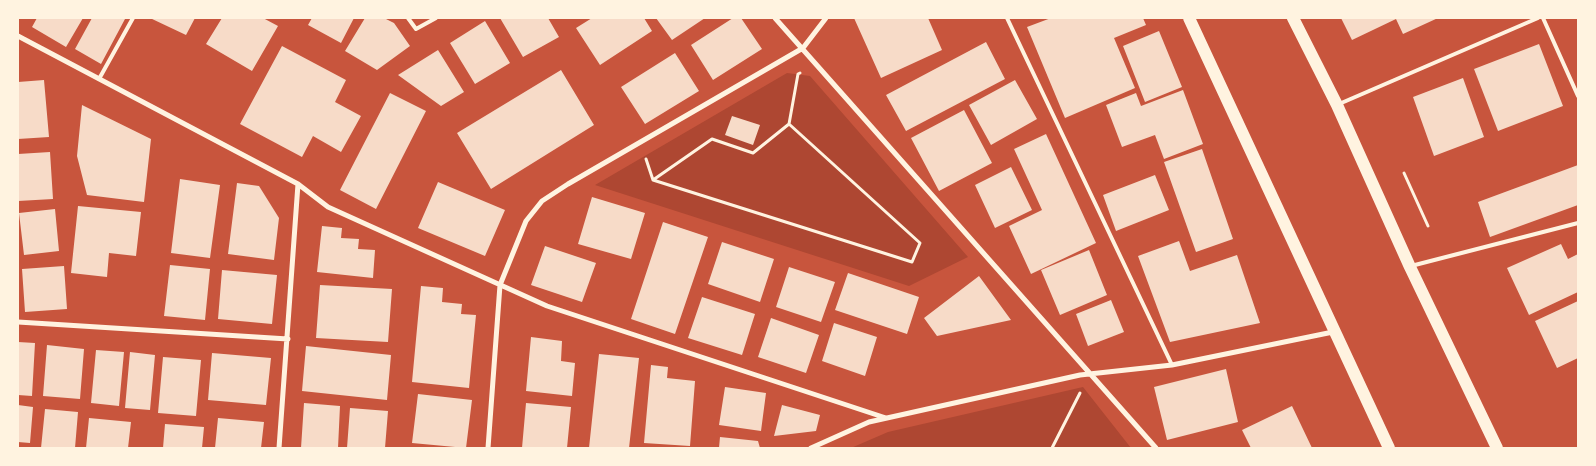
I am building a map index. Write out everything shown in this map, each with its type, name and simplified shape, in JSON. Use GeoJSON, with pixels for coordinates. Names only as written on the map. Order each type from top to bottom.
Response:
{"type":"FeatureCollection","features":[{"type":"Feature","properties":{"kind":"main road"},"geometry":{"type":"LineString","coordinates":[[1189,18],[1390,448]]}},
{"type":"Feature","properties":{"kind":"main road"},"geometry":{"type":"LineString","coordinates":[[1294,18],[1337,105],[1410,267],[1497,448]]}},
{"type":"Feature","properties":{"kind":"street"},"geometry":{"type":"LineString","coordinates":[[776,18],[1156,448]]}},
{"type":"Feature","properties":{"kind":"street"},"geometry":{"type":"LineString","coordinates":[[488,448],[500,285],[526,221],[542,200],[803,48],[826,18]]}},
{"type":"Feature","properties":{"kind":"street"},"geometry":{"type":"LineString","coordinates":[[18,36],[298,184],[328,207],[547,306],[886,418]]}},
{"type":"Feature","properties":{"kind":"street"},"geometry":{"type":"LineString","coordinates":[[279,448],[298,184]]}},
{"type":"Feature","properties":{"kind":"street"},"geometry":{"type":"LineString","coordinates":[[18,322],[288,339]]}},
{"type":"Feature","properties":{"kind":"street"},"geometry":{"type":"LineString","coordinates":[[811,448],[869,422],[1080,375],[1172,365],[1335,332]]}},
{"type":"Feature","properties":{"kind":"lane"},"geometry":{"type":"LineString","coordinates":[[99,79],[133,18]]}},
{"type":"Feature","properties":{"kind":"lane"},"geometry":{"type":"LineString","coordinates":[[408,18],[416,29],[436,18]]}},
{"type":"Feature","properties":{"kind":"lane"},"geometry":{"type":"LineString","coordinates":[[1007,18],[1172,365]]}},
{"type":"Feature","properties":{"kind":"lane"},"geometry":{"type":"LineString","coordinates":[[1337,105],[1538,18]]}},
{"type":"Feature","properties":{"kind":"lane"},"geometry":{"type":"LineString","coordinates":[[1543,18],[1578,96]]}},
{"type":"Feature","properties":{"kind":"lane"},"geometry":{"type":"LineString","coordinates":[[1410,267],[1578,223]]}},
{"type":"Feature","properties":{"kind":"path"},"geometry":{"type":"LineString","coordinates":[[789,124],[920,243],[912,262],[653,180],[712,139],[753,153],[789,124],[798,74]]}},
{"type":"Feature","properties":{"kind":"path"},"geometry":{"type":"LineString","coordinates":[[1404,173],[1428,226]]}},
{"type":"Feature","properties":{"kind":"path"},"geometry":{"type":"LineString","coordinates":[[1052,448],[1083,387],[1080,375]]}},
{"type":"Feature","properties":{"kind":"shaded area"},"geometry":{"type":"Polygon","coordinates":[[[787,73],[810,76],[968,257],[909,286],[595,185],[787,73]]]}},
{"type":"Feature","properties":{"kind":"shaded area"},"geometry":{"type":"Polygon","coordinates":[[[1083,387],[1131,448],[851,448],[888,432],[1083,387]]]}},
{"type":"Feature","properties":{"kind":"building"},"geometry":{"type":"Polygon","coordinates":[[[37,18],[83,18],[66,47],[32,27],[37,18]]]}},
{"type":"Feature","properties":{"kind":"building"},"geometry":{"type":"Polygon","coordinates":[[[92,18],[125,19],[101,64],[75,49],[92,18]]]}},
{"type":"Feature","properties":{"kind":"building"},"geometry":{"type":"Polygon","coordinates":[[[150,18],[195,18],[186,35],[150,18]]]}},
{"type":"Feature","properties":{"kind":"building"},"geometry":{"type":"Polygon","coordinates":[[[222,18],[263,18],[278,26],[252,71],[206,44],[222,18]]]}},
{"type":"Feature","properties":{"kind":"building"},"geometry":{"type":"Polygon","coordinates":[[[312,18],[354,18],[341,43],[308,25],[312,18]]]}},
{"type":"Feature","properties":{"kind":"building"},"geometry":{"type":"Polygon","coordinates":[[[365,18],[384,18],[394,23],[410,46],[377,70],[345,51],[365,18]]]}},
{"type":"Feature","properties":{"kind":"building"},"geometry":{"type":"Polygon","coordinates":[[[500,18],[548,18],[559,37],[523,57],[500,18]]]}},
{"type":"Feature","properties":{"kind":"building"},"geometry":{"type":"Polygon","coordinates":[[[592,18],[644,18],[652,31],[600,65],[576,28],[592,18]]]}},
{"type":"Feature","properties":{"kind":"building"},"geometry":{"type":"Polygon","coordinates":[[[656,18],[705,18],[672,40],[656,18]]]}},
{"type":"Feature","properties":{"kind":"building"},"geometry":{"type":"Polygon","coordinates":[[[733,18],[741,18],[762,49],[713,80],[691,45],[733,18]]]}},
{"type":"Feature","properties":{"kind":"building"},"geometry":{"type":"Polygon","coordinates":[[[854,18],[928,18],[942,50],[881,78],[854,18]]]}},
{"type":"Feature","properties":{"kind":"building"},"geometry":{"type":"Polygon","coordinates":[[[1051,18],[1143,18],[1146,25],[1114,38],[1135,88],[1065,118],[1027,27],[1051,18]]]}},
{"type":"Feature","properties":{"kind":"building"},"geometry":{"type":"Polygon","coordinates":[[[1341,18],[1438,18],[1403,34],[1396,19],[1352,40],[1341,18]]]}},
{"type":"Feature","properties":{"kind":"building"},"geometry":{"type":"Polygon","coordinates":[[[485,21],[510,63],[475,84],[450,43],[485,21]]]}},
{"type":"Feature","properties":{"kind":"building"},"geometry":{"type":"Polygon","coordinates":[[[1159,31],[1182,87],[1145,102],[1123,46],[1159,31]]]}},
{"type":"Feature","properties":{"kind":"building"},"geometry":{"type":"Polygon","coordinates":[[[986,42],[1005,79],[906,131],[886,95],[986,42]]]}},
{"type":"Feature","properties":{"kind":"building"},"geometry":{"type":"Polygon","coordinates":[[[1539,44],[1563,106],[1498,131],[1474,69],[1539,44]]]}},
{"type":"Feature","properties":{"kind":"building"},"geometry":{"type":"Polygon","coordinates":[[[282,46],[346,80],[335,102],[361,116],[341,152],[313,136],[302,157],[240,124],[282,46]]]}},
{"type":"Feature","properties":{"kind":"building"},"geometry":{"type":"Polygon","coordinates":[[[438,50],[464,92],[441,106],[398,75],[438,50]]]}},
{"type":"Feature","properties":{"kind":"building"},"geometry":{"type":"Polygon","coordinates":[[[675,53],[699,91],[645,124],[621,87],[675,53]]]}},
{"type":"Feature","properties":{"kind":"building"},"geometry":{"type":"Polygon","coordinates":[[[561,70],[594,125],[491,189],[457,133],[561,70]]]}},
{"type":"Feature","properties":{"kind":"building"},"geometry":{"type":"Polygon","coordinates":[[[1463,78],[1484,137],[1434,156],[1413,97],[1463,78]]]}},
{"type":"Feature","properties":{"kind":"building"},"geometry":{"type":"Polygon","coordinates":[[[44,80],[49,137],[18,139],[18,82],[44,80]]]}},
{"type":"Feature","properties":{"kind":"building"},"geometry":{"type":"Polygon","coordinates":[[[1015,80],[1037,119],[991,145],[969,105],[1015,80]]]}},
{"type":"Feature","properties":{"kind":"building"},"geometry":{"type":"Polygon","coordinates":[[[1183,90],[1203,144],[1164,159],[1155,135],[1122,147],[1106,105],[1136,93],[1141,106],[1183,90]]]}},
{"type":"Feature","properties":{"kind":"building"},"geometry":{"type":"Polygon","coordinates":[[[390,93],[426,111],[376,209],[340,190],[390,93]]]}},
{"type":"Feature","properties":{"kind":"building"},"geometry":{"type":"Polygon","coordinates":[[[82,105],[151,139],[144,202],[87,195],[77,156],[82,105]]]}},
{"type":"Feature","properties":{"kind":"building"},"geometry":{"type":"Polygon","coordinates":[[[964,110],[992,163],[939,191],[911,138],[964,110]]]}},
{"type":"Feature","properties":{"kind":"building"},"geometry":{"type":"Polygon","coordinates":[[[732,116],[760,125],[753,145],[725,135],[732,116]]]}},
{"type":"Feature","properties":{"kind":"building"},"geometry":{"type":"Polygon","coordinates":[[[1046,134],[1096,243],[1031,274],[1009,226],[1042,210],[1014,149],[1046,134]]]}},
{"type":"Feature","properties":{"kind":"building"},"geometry":{"type":"Polygon","coordinates":[[[1202,149],[1233,239],[1196,252],[1164,162],[1202,149]]]}},
{"type":"Feature","properties":{"kind":"building"},"geometry":{"type":"Polygon","coordinates":[[[50,152],[53,199],[18,201],[18,154],[50,152]]]}},
{"type":"Feature","properties":{"kind":"building"},"geometry":{"type":"Polygon","coordinates":[[[1578,165],[1578,205],[1490,237],[1478,202],[1578,165]]]}},
{"type":"Feature","properties":{"kind":"building"},"geometry":{"type":"Polygon","coordinates":[[[1011,167],[1032,210],[995,228],[975,185],[1011,167]]]}},
{"type":"Feature","properties":{"kind":"building"},"geometry":{"type":"Polygon","coordinates":[[[1155,175],[1169,210],[1116,231],[1103,195],[1155,175]]]}},
{"type":"Feature","properties":{"kind":"building"},"geometry":{"type":"Polygon","coordinates":[[[180,179],[220,185],[210,258],[171,253],[180,179]]]}},
{"type":"Feature","properties":{"kind":"building"},"geometry":{"type":"Polygon","coordinates":[[[438,182],[505,210],[485,256],[418,228],[438,182]]]}},
{"type":"Feature","properties":{"kind":"building"},"geometry":{"type":"Polygon","coordinates":[[[237,183],[259,186],[279,218],[274,260],[228,254],[237,183]]]}},
{"type":"Feature","properties":{"kind":"building"},"geometry":{"type":"Polygon","coordinates":[[[592,197],[645,213],[631,259],[578,244],[592,197]]]}},
{"type":"Feature","properties":{"kind":"building"},"geometry":{"type":"Polygon","coordinates":[[[78,206],[141,212],[136,256],[109,253],[107,277],[71,273],[78,206]]]}},
{"type":"Feature","properties":{"kind":"building"},"geometry":{"type":"Polygon","coordinates":[[[55,209],[59,251],[24,255],[19,213],[55,209]]]}},
{"type":"Feature","properties":{"kind":"building"},"geometry":{"type":"Polygon","coordinates":[[[663,222],[708,237],[675,334],[631,319],[663,222]]]}},
{"type":"Feature","properties":{"kind":"building"},"geometry":{"type":"Polygon","coordinates":[[[322,226],[342,228],[341,238],[359,239],[358,249],[375,250],[373,278],[317,272],[322,226]]]}},
{"type":"Feature","properties":{"kind":"building"},"geometry":{"type":"Polygon","coordinates":[[[1179,241],[1190,271],[1237,255],[1260,323],[1170,342],[1138,256],[1179,241]]]}},
{"type":"Feature","properties":{"kind":"building"},"geometry":{"type":"Polygon","coordinates":[[[722,242],[774,259],[760,302],[708,284],[722,242]]]}},
{"type":"Feature","properties":{"kind":"building"},"geometry":{"type":"Polygon","coordinates":[[[1561,244],[1568,259],[1578,254],[1578,292],[1529,315],[1507,268],[1561,244]]]}},
{"type":"Feature","properties":{"kind":"building"},"geometry":{"type":"Polygon","coordinates":[[[545,246],[596,263],[582,302],[531,285],[545,246]]]}},
{"type":"Feature","properties":{"kind":"building"},"geometry":{"type":"Polygon","coordinates":[[[1089,250],[1107,295],[1060,315],[1041,270],[1089,250]]]}},
{"type":"Feature","properties":{"kind":"building"},"geometry":{"type":"Polygon","coordinates":[[[170,265],[210,269],[205,320],[164,316],[170,265]]]}},
{"type":"Feature","properties":{"kind":"building"},"geometry":{"type":"Polygon","coordinates":[[[64,266],[67,309],[25,312],[22,269],[64,266]]]}},
{"type":"Feature","properties":{"kind":"building"},"geometry":{"type":"Polygon","coordinates":[[[789,267],[835,282],[821,322],[776,307],[789,267]]]}},
{"type":"Feature","properties":{"kind":"building"},"geometry":{"type":"Polygon","coordinates":[[[222,270],[277,275],[272,324],[218,319],[222,270]]]}},
{"type":"Feature","properties":{"kind":"building"},"geometry":{"type":"Polygon","coordinates":[[[848,273],[919,297],[907,334],[835,310],[848,273]]]}},
{"type":"Feature","properties":{"kind":"building"},"geometry":{"type":"Polygon","coordinates":[[[979,276],[1011,320],[937,336],[924,318],[979,276]]]}},
{"type":"Feature","properties":{"kind":"building"},"geometry":{"type":"Polygon","coordinates":[[[320,285],[392,289],[388,342],[316,338],[320,285]]]}},
{"type":"Feature","properties":{"kind":"building"},"geometry":{"type":"Polygon","coordinates":[[[421,286],[443,288],[442,302],[462,304],[461,314],[476,315],[469,388],[412,382],[421,286]]]}},
{"type":"Feature","properties":{"kind":"building"},"geometry":{"type":"Polygon","coordinates":[[[702,297],[755,314],[742,355],[688,338],[702,297]]]}},
{"type":"Feature","properties":{"kind":"building"},"geometry":{"type":"Polygon","coordinates":[[[1111,300],[1124,332],[1088,346],[1076,314],[1111,300]]]}},
{"type":"Feature","properties":{"kind":"building"},"geometry":{"type":"Polygon","coordinates":[[[1578,301],[1578,358],[1557,368],[1535,321],[1578,301]]]}},
{"type":"Feature","properties":{"kind":"building"},"geometry":{"type":"Polygon","coordinates":[[[771,318],[819,335],[806,373],[758,357],[771,318]]]}},
{"type":"Feature","properties":{"kind":"building"},"geometry":{"type":"Polygon","coordinates":[[[834,323],[877,337],[865,376],[822,361],[834,323]]]}},
{"type":"Feature","properties":{"kind":"building"},"geometry":{"type":"Polygon","coordinates":[[[531,337],[562,341],[561,361],[575,363],[572,396],[526,391],[531,337]]]}},
{"type":"Feature","properties":{"kind":"building"},"geometry":{"type":"Polygon","coordinates":[[[18,342],[35,343],[32,396],[18,395],[18,342]]]}},
{"type":"Feature","properties":{"kind":"building"},"geometry":{"type":"Polygon","coordinates":[[[47,345],[84,349],[80,399],[43,396],[47,345]]]}},
{"type":"Feature","properties":{"kind":"building"},"geometry":{"type":"Polygon","coordinates":[[[306,346],[391,355],[387,400],[302,391],[306,346]]]}},
{"type":"Feature","properties":{"kind":"building"},"geometry":{"type":"Polygon","coordinates":[[[96,350],[124,352],[119,406],[91,403],[96,350]]]}},
{"type":"Feature","properties":{"kind":"building"},"geometry":{"type":"Polygon","coordinates":[[[130,352],[155,355],[150,410],[125,408],[130,352]]]}},
{"type":"Feature","properties":{"kind":"building"},"geometry":{"type":"Polygon","coordinates":[[[212,353],[271,358],[266,405],[208,400],[212,353]]]}},
{"type":"Feature","properties":{"kind":"building"},"geometry":{"type":"Polygon","coordinates":[[[599,354],[639,358],[629,448],[589,448],[599,354]]]}},
{"type":"Feature","properties":{"kind":"building"},"geometry":{"type":"Polygon","coordinates":[[[163,357],[201,360],[196,416],[158,413],[163,357]]]}},
{"type":"Feature","properties":{"kind":"building"},"geometry":{"type":"Polygon","coordinates":[[[651,365],[668,367],[667,378],[695,381],[690,446],[644,443],[651,365]]]}},
{"type":"Feature","properties":{"kind":"building"},"geometry":{"type":"Polygon","coordinates":[[[1226,369],[1238,422],[1167,440],[1154,387],[1226,369]]]}},
{"type":"Feature","properties":{"kind":"building"},"geometry":{"type":"Polygon","coordinates":[[[725,387],[766,393],[761,431],[719,425],[725,387]]]}},
{"type":"Feature","properties":{"kind":"building"},"geometry":{"type":"Polygon","coordinates":[[[418,394],[472,400],[466,448],[412,443],[418,394]]]}},
{"type":"Feature","properties":{"kind":"building"},"geometry":{"type":"Polygon","coordinates":[[[304,403],[340,406],[338,448],[301,448],[304,403]]]}},
{"type":"Feature","properties":{"kind":"building"},"geometry":{"type":"Polygon","coordinates":[[[526,403],[571,407],[567,448],[522,448],[526,403]]]}},
{"type":"Feature","properties":{"kind":"building"},"geometry":{"type":"Polygon","coordinates":[[[18,405],[33,407],[30,443],[18,442],[18,405]]]}},
{"type":"Feature","properties":{"kind":"building"},"geometry":{"type":"Polygon","coordinates":[[[782,405],[820,415],[816,431],[774,436],[782,405]]]}},
{"type":"Feature","properties":{"kind":"building"},"geometry":{"type":"Polygon","coordinates":[[[1292,406],[1312,448],[1251,448],[1242,430],[1292,406]]]}},
{"type":"Feature","properties":{"kind":"building"},"geometry":{"type":"Polygon","coordinates":[[[350,408],[388,411],[385,448],[347,448],[350,408]]]}},
{"type":"Feature","properties":{"kind":"building"},"geometry":{"type":"Polygon","coordinates":[[[45,409],[78,412],[75,448],[41,448],[45,409]]]}},
{"type":"Feature","properties":{"kind":"building"},"geometry":{"type":"Polygon","coordinates":[[[89,418],[131,422],[128,448],[86,448],[89,418]]]}},
{"type":"Feature","properties":{"kind":"building"},"geometry":{"type":"Polygon","coordinates":[[[218,418],[264,422],[261,448],[215,448],[218,418]]]}},
{"type":"Feature","properties":{"kind":"building"},"geometry":{"type":"Polygon","coordinates":[[[165,424],[204,427],[202,448],[163,448],[165,424]]]}},
{"type":"Feature","properties":{"kind":"building"},"geometry":{"type":"Polygon","coordinates":[[[720,437],[758,441],[760,448],[719,448],[720,437]]]}}]}
